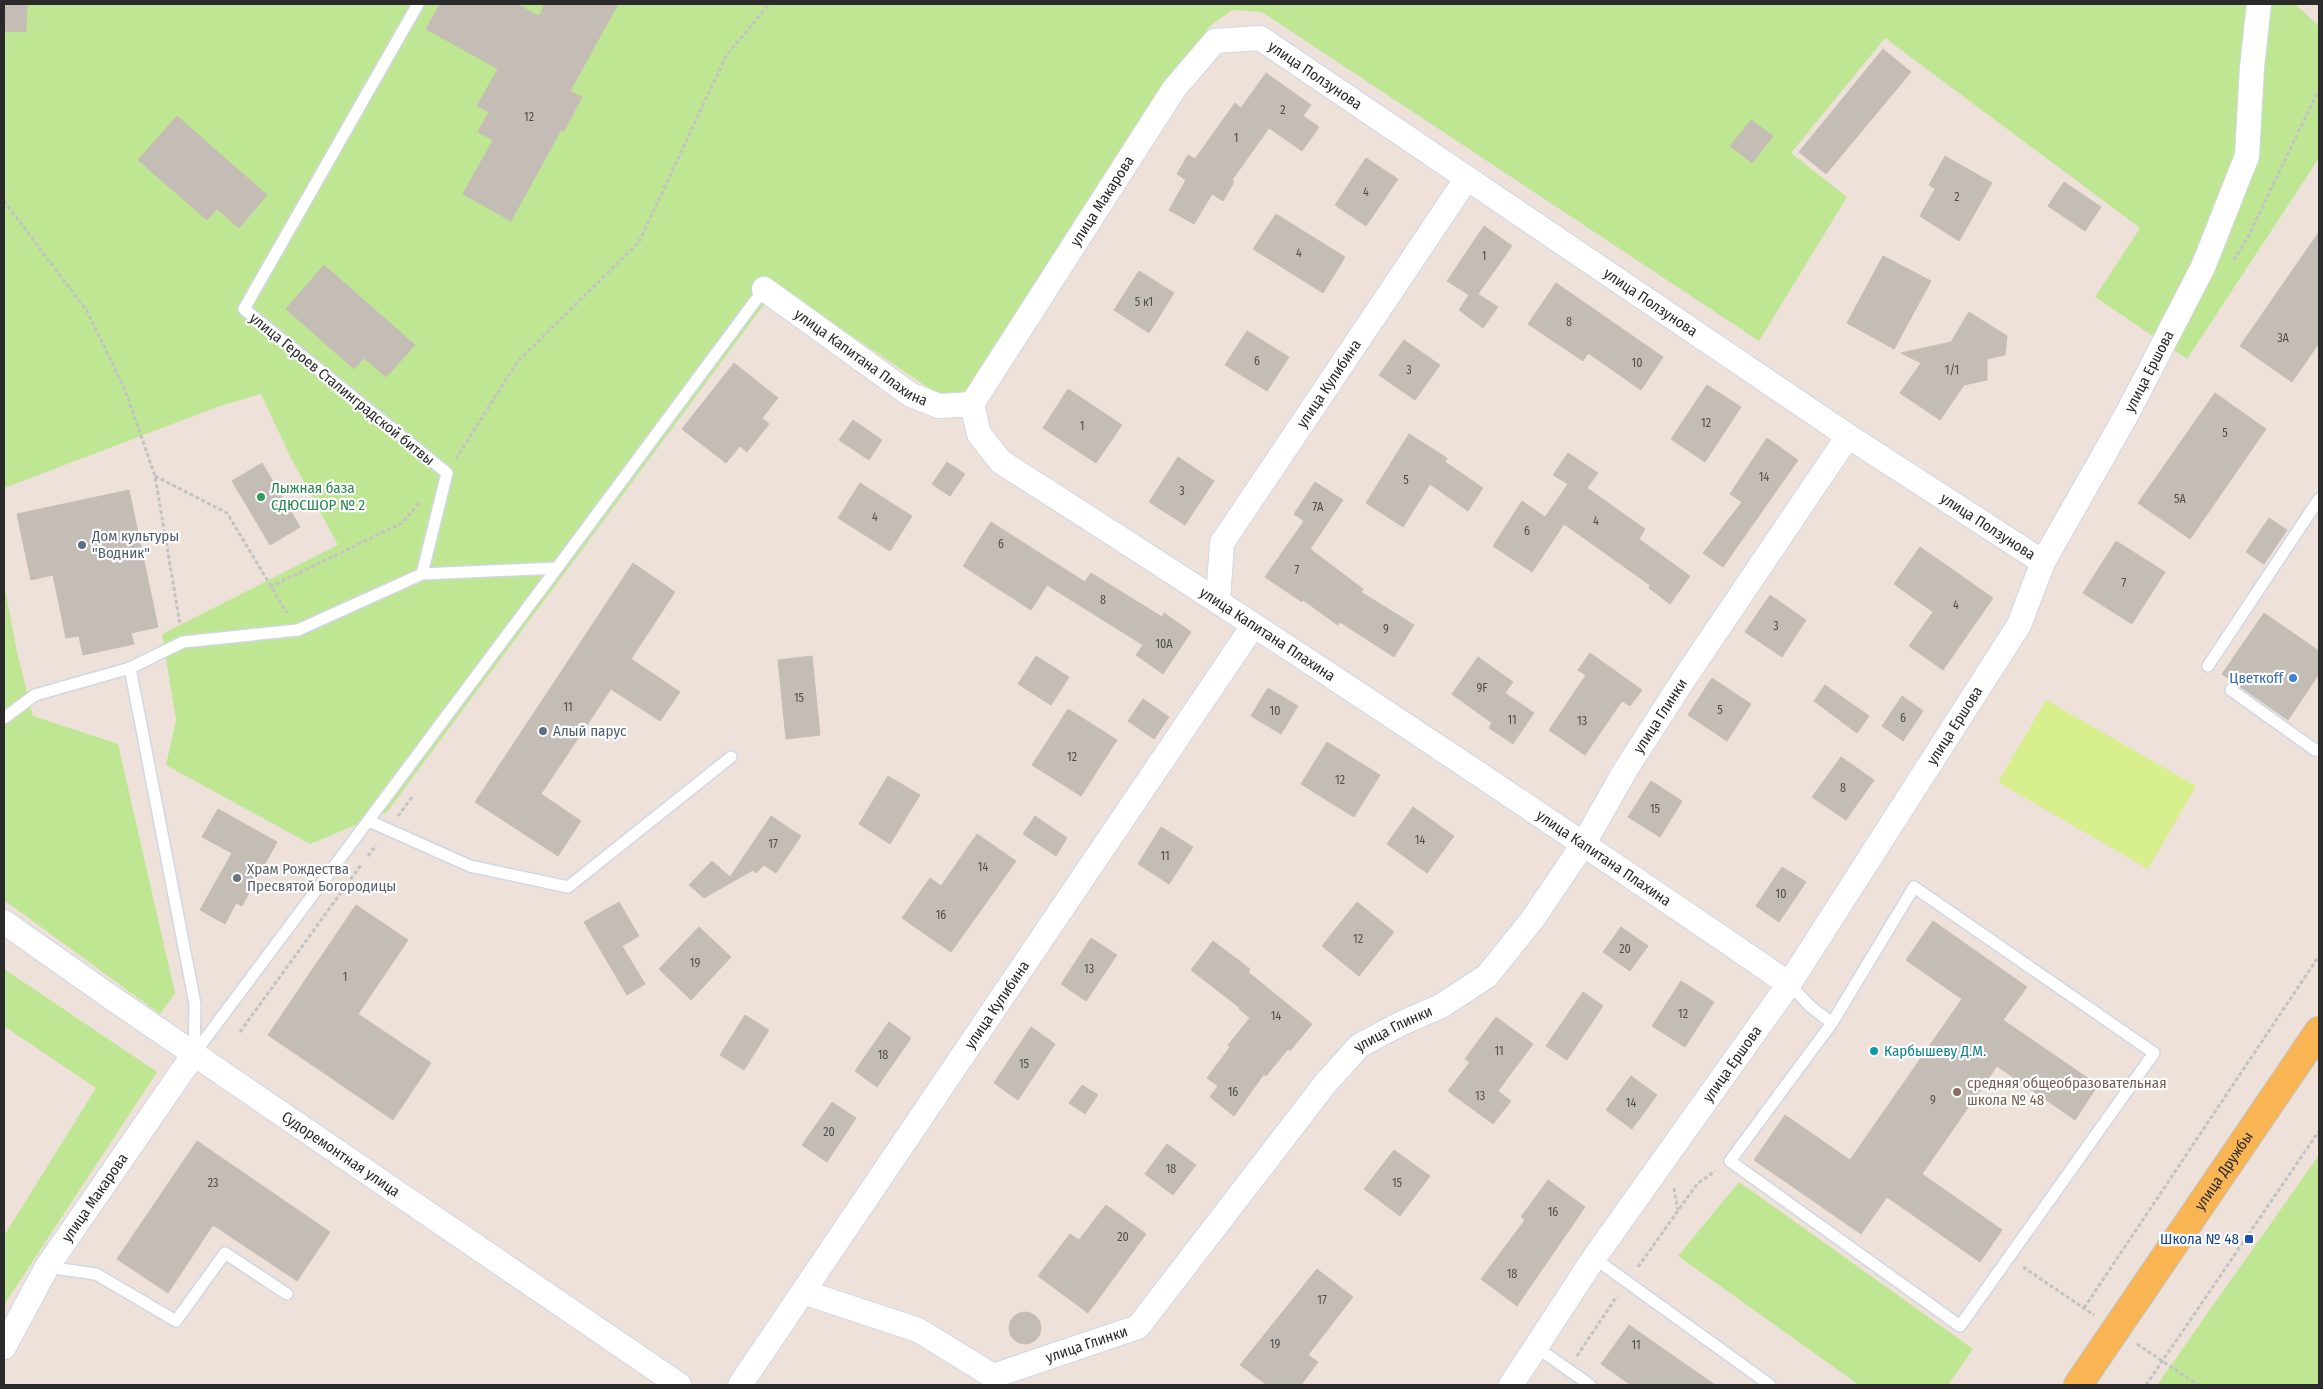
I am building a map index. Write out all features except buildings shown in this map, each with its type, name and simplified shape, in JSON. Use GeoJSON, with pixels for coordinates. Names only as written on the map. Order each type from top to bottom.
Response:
{"type":"FeatureCollection","features":[{"type":"Feature","properties":{"kind":"main road","name":"улица Дружбы"},"geometry":{"type":"LineString","coordinates":[[2078,1385],[2319,1031]]}},
{"type":"Feature","properties":{"kind":"street","name":"улица Ершова"},"geometry":{"type":"LineString","coordinates":[[1511,1385],[1594,1258],[1789,984],[2019,626],[2043,562],[2127,414],[2203,266],[2247,156],[2252,67],[2259,4]]}},
{"type":"Feature","properties":{"kind":"street","name":"улица Ползунова"},"geometry":{"type":"LineString","coordinates":[[1260,38],[1848,436],[2043,562]]}},
{"type":"Feature","properties":{"kind":"street","name":"улица Макарова"},"geometry":{"type":"LineString","coordinates":[[972,404],[1174,89],[1215,41],[1260,38]]}},
{"type":"Feature","properties":{"kind":"street","name":"улица Кулибина"},"geometry":{"type":"LineString","coordinates":[[1218,600],[1222,543],[1466,178]]}},
{"type":"Feature","properties":{"kind":"street","name":"улица Капитана Плахина"},"geometry":{"type":"LineString","coordinates":[[764,289],[911,395],[939,406],[972,404],[979,434],[1001,462],[1218,600],[1254,626],[1584,844],[1789,984]]}},
{"type":"Feature","properties":{"kind":"street","name":"улица Глинки"},"geometry":{"type":"LineString","coordinates":[[803,1292],[918,1330],[1001,1380],[1138,1327],[1319,1092],[1359,1046],[1402,1023],[1442,1006],[1487,976],[1532,920],[1584,844],[1626,769],[1684,679],[1848,436]]}},
{"type":"Feature","properties":{"kind":"street","name":"улица Кулибина"},"geometry":{"type":"LineString","coordinates":[[740,1385],[1254,626]]}},
{"type":"Feature","properties":{"kind":"street","name":"Судоремонтная улица"},"geometry":{"type":"LineString","coordinates":[[4,922],[679,1385]]}},
{"type":"Feature","properties":{"kind":"street","name":"улица Макарова"},"geometry":{"type":"LineString","coordinates":[[4,1347],[47,1267],[194,1054]]}},
{"type":"Feature","properties":{"kind":"lane","name":"улица Героев Сталинградской битвы"},"geometry":{"type":"LineString","coordinates":[[418,4],[244,309],[447,472],[422,574]]}},
{"type":"Feature","properties":{"kind":"lane"},"geometry":{"type":"LineString","coordinates":[[194,1054],[764,289]]}},
{"type":"Feature","properties":{"kind":"lane"},"geometry":{"type":"LineString","coordinates":[[2208,666],[2319,500]]}},
{"type":"Feature","properties":{"kind":"lane"},"geometry":{"type":"LineString","coordinates":[[4,718],[35,695],[130,668],[183,642],[298,630],[422,574],[556,568]]}},
{"type":"Feature","properties":{"kind":"lane"},"geometry":{"type":"LineString","coordinates":[[130,668],[195,1004],[194,1054]]}},
{"type":"Feature","properties":{"kind":"lane"},"geometry":{"type":"LineString","coordinates":[[2232,690],[2315,750],[2319,750]]}},
{"type":"Feature","properties":{"kind":"lane"},"geometry":{"type":"LineString","coordinates":[[368,821],[470,866],[568,887],[731,757]]}},
{"type":"Feature","properties":{"kind":"lane"},"geometry":{"type":"LineString","coordinates":[[1914,887],[2154,1053],[1960,1326],[1730,1161],[1832,1024],[1914,887]]}},
{"type":"Feature","properties":{"kind":"lane"},"geometry":{"type":"LineString","coordinates":[[1789,984],[1811,1007],[1832,1024]]}},
{"type":"Feature","properties":{"kind":"lane"},"geometry":{"type":"LineString","coordinates":[[47,1267],[96,1274],[176,1321],[225,1252],[287,1294]]}},
{"type":"Feature","properties":{"kind":"lane"},"geometry":{"type":"LineString","coordinates":[[1594,1258],[1770,1385]]}},
{"type":"Feature","properties":{"kind":"lane"},"geometry":{"type":"LineString","coordinates":[[1536,1347],[1590,1385]]}},
{"type":"Feature","properties":{"kind":"path"},"geometry":{"type":"LineString","coordinates":[[270,587],[402,523],[447,472],[517,362],[639,242],[726,56],[769,4]]}},
{"type":"Feature","properties":{"kind":"path"},"geometry":{"type":"LineString","coordinates":[[4,201],[86,311],[125,390],[155,476],[183,642]]}},
{"type":"Feature","properties":{"kind":"path"},"geometry":{"type":"LineString","coordinates":[[155,476],[227,513],[270,587],[298,630]]}},
{"type":"Feature","properties":{"kind":"path"},"geometry":{"type":"LineString","coordinates":[[2084,1308],[2319,956]]}},
{"type":"Feature","properties":{"kind":"path"},"geometry":{"type":"LineString","coordinates":[[2146,1385],[2319,1131]]}},
{"type":"Feature","properties":{"kind":"path"},"geometry":{"type":"LineString","coordinates":[[2009,1258],[2198,1385]]}},
{"type":"Feature","properties":{"kind":"green space"},"geometry":{"type":"Polygon","coordinates":[[[4,4],[2295,4],[2319,26],[2319,158],[2187,359],[2095,297],[2140,228],[1885,38],[1791,153],[1847,197],[1759,341],[1262,12],[1232,10],[1210,26],[968,396],[945,399],[778,286],[387,812],[310,844],[166,765],[176,720],[162,634],[338,545],[290,456],[261,394],[220,406],[4,488],[4,4]]]}},
{"type":"Feature","properties":{"kind":"green space"},"geometry":{"type":"Polygon","coordinates":[[[4,584],[17,652],[33,716],[118,744],[175,993],[160,1014],[4,900],[4,584]]]}},
{"type":"Feature","properties":{"kind":"green space"},"geometry":{"type":"Polygon","coordinates":[[[2046,700],[2196,786],[2148,869],[1998,782],[2046,700]]]}},
{"type":"Feature","properties":{"kind":"green space"},"geometry":{"type":"Polygon","coordinates":[[[4,969],[157,1072],[4,1305],[4,1236],[96,1088],[4,1026],[4,969]]]}},
{"type":"Feature","properties":{"kind":"green space"},"geometry":{"type":"Polygon","coordinates":[[[2319,1155],[2319,1385],[2157,1385],[2319,1155]]]}},
{"type":"Feature","properties":{"kind":"green space"},"geometry":{"type":"Polygon","coordinates":[[[1739,1182],[1973,1349],[1948,1385],[1859,1385],[1678,1256],[1739,1182]]]}},
{"type":"Feature","properties":{"kind":"place","name":"Лыжная база СДЮСШОР № 2"},"geometry":{"type":"Point","coordinates":[261,497]}},
{"type":"Feature","properties":{"kind":"place","name":"Дом культуры \"Водник\""},"geometry":{"type":"Point","coordinates":[82,545]}},
{"type":"Feature","properties":{"kind":"place","name":"Цветкоff"},"geometry":{"type":"Point","coordinates":[2293,678]}},
{"type":"Feature","properties":{"kind":"place","name":"Алый парус"},"geometry":{"type":"Point","coordinates":[543,731]}},
{"type":"Feature","properties":{"kind":"place","name":"Храм Рождества Пресвятой Богородицы"},"geometry":{"type":"Point","coordinates":[237,878]}},
{"type":"Feature","properties":{"kind":"place","name":"Карбышеву Д.М."},"geometry":{"type":"Point","coordinates":[1874,1051]}},
{"type":"Feature","properties":{"kind":"place","name":"средняя общеобразовательная школа № 48"},"geometry":{"type":"Point","coordinates":[1957,1092]}},
{"type":"Feature","properties":{"kind":"place","name":"Школа № 48"},"geometry":{"type":"Point","coordinates":[2249,1239]}}]}
